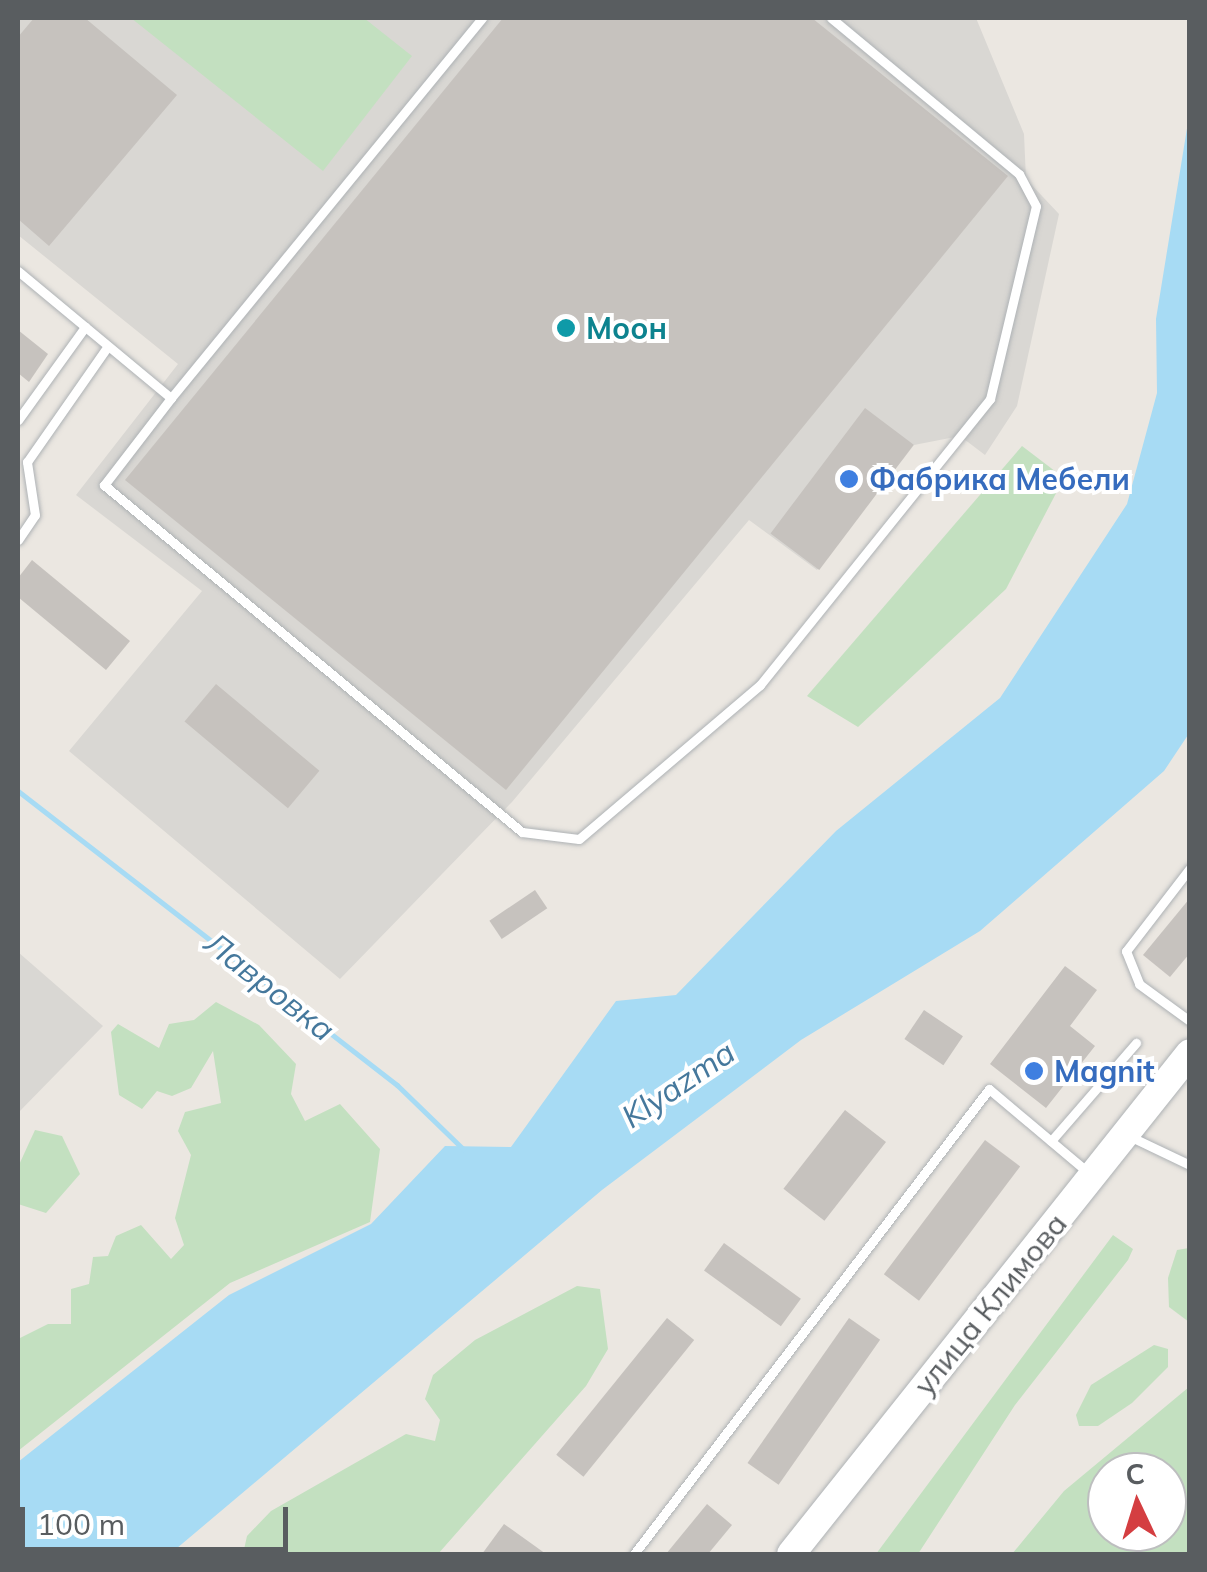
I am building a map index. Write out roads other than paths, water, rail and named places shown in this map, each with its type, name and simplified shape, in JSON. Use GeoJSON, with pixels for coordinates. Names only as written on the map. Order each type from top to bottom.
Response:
{"type":"FeatureCollection","features":[{"type":"Feature","properties":{"kind":"main road","name":"улица Климова"},"geometry":{"type":"LineString","coordinates":[[791,1554],[1190,1052]]}},
{"type":"Feature","properties":{"kind":"lane"},"geometry":{"type":"LineString","coordinates":[[482,18],[104,484],[522,832],[579,838],[760,685],[990,399],[1036,206],[1019,174],[831,18]]}},
{"type":"Feature","properties":{"kind":"lane"},"geometry":{"type":"LineString","coordinates":[[18,271],[171,398]]}},
{"type":"Feature","properties":{"kind":"lane"},"geometry":{"type":"LineString","coordinates":[[18,420],[21,408],[85,327]]}},
{"type":"Feature","properties":{"kind":"lane"},"geometry":{"type":"LineString","coordinates":[[18,540],[35,515],[27,462],[108,346]]}},
{"type":"Feature","properties":{"kind":"lane"},"geometry":{"type":"LineString","coordinates":[[1190,868],[1126,951],[1139,984],[1190,1021]]}},
{"type":"Feature","properties":{"kind":"lane"},"geometry":{"type":"LineString","coordinates":[[1051,1141],[1136,1042]]}},
{"type":"Feature","properties":{"kind":"lane"},"geometry":{"type":"LineString","coordinates":[[634,1554],[989,1090],[1092,1176]]}},
{"type":"Feature","properties":{"kind":"lane"},"geometry":{"type":"LineString","coordinates":[[1124,1134],[1190,1165]]}},
{"type":"Feature","properties":{"kind":"water","name":"Klyazma"},"geometry":{"type":"Polygon","coordinates":[[[1189,116],[1190,732],[1164,771],[980,931],[801,1040],[602,1190],[170,1554],[18,1554],[18,1462],[229,1295],[371,1224],[445,1146],[511,1147],[616,1001],[676,995],[836,831],[1000,698],[1127,504],[1157,393],[1156,319],[1189,116]]]}},
{"type":"Feature","properties":{"kind":"waterway","name":"Лавровка"},"geometry":{"type":"LineString","coordinates":[[18,791],[397,1085],[463,1149]]}},
{"type":"Feature","properties":{"kind":"place","name":"Моон"},"geometry":{"type":"Point","coordinates":[566,328]}},
{"type":"Feature","properties":{"kind":"place","name":"Фабрика Мебели"},"geometry":{"type":"Point","coordinates":[849,479]}},
{"type":"Feature","properties":{"kind":"place","name":"Magnit"},"geometry":{"type":"Point","coordinates":[1034,1071]}}]}
